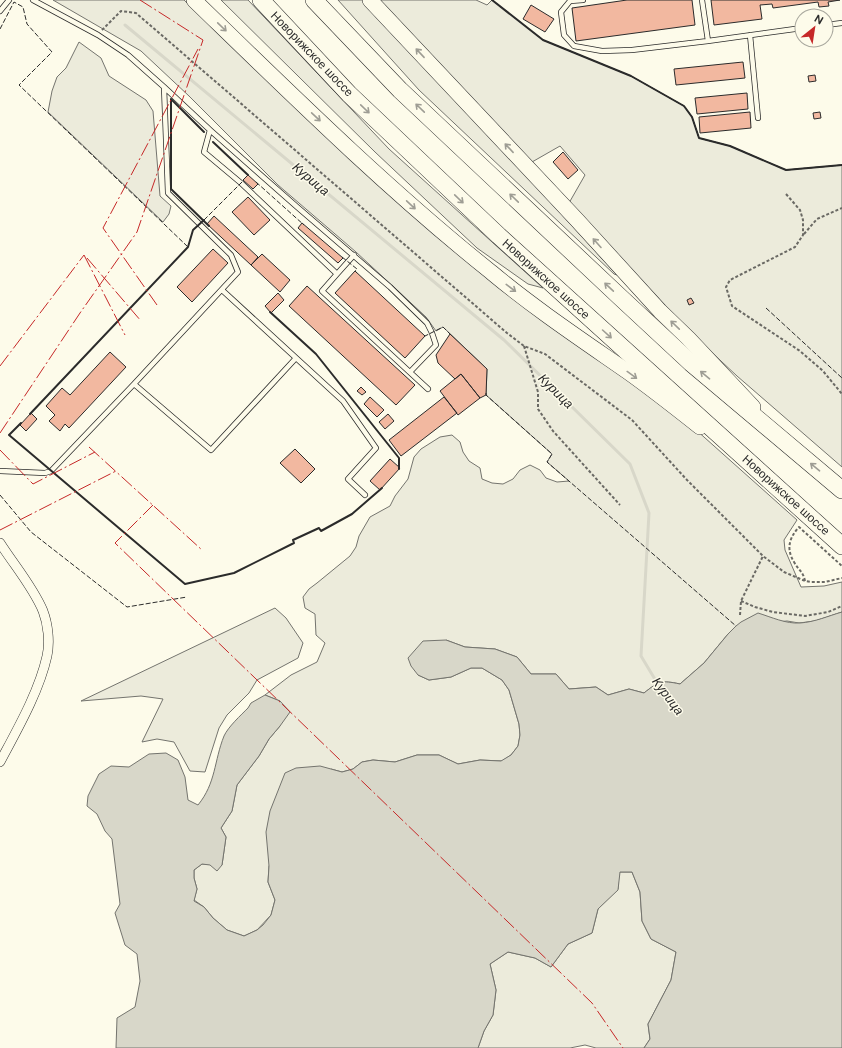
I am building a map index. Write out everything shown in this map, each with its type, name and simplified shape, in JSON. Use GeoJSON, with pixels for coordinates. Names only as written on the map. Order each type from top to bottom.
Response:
{"type":"FeatureCollection","features":[{"type":"Feature","properties":{"kind":"highway","name":"Новорижское шоссе"},"geometry":{"type":"LineString","coordinates":[[260,0],[349,94],[499,236],[764,476],[833,544]]}},
{"type":"Feature","properties":{"kind":"highway"},"geometry":{"type":"LineString","coordinates":[[314,0],[400,90],[691,363],[842,490]]}},
{"type":"Feature","properties":{"kind":"main road"},"geometry":{"type":"LineString","coordinates":[[194,0],[299,101],[424,216],[486,268],[554,321],[630,373],[764,476]]}},
{"type":"Feature","properties":{"kind":"main road"},"geometry":{"type":"LineString","coordinates":[[370,0],[660,311],[689,339],[788,445]]}},
{"type":"Feature","properties":{"kind":"street"},"geometry":{"type":"LineString","coordinates":[[0,543],[34,594],[43,612],[49,637],[47,655],[42,674],[24,715],[0,762]]}},
{"type":"Feature","properties":{"kind":"lane"},"geometry":{"type":"LineString","coordinates":[[0,12],[9,0]]}},
{"type":"Feature","properties":{"kind":"lane"},"geometry":{"type":"LineString","coordinates":[[33,0],[98,35],[128,55],[210,130],[354,255],[416,312],[427,323],[436,345],[410,372]]}},
{"type":"Feature","properties":{"kind":"lane"},"geometry":{"type":"LineString","coordinates":[[583,0],[570,1],[561,12],[564,35],[574,46],[602,51],[708,41],[794,29]]}},
{"type":"Feature","properties":{"kind":"lane"},"geometry":{"type":"LineString","coordinates":[[702,0],[708,41]]}},
{"type":"Feature","properties":{"kind":"lane"},"geometry":{"type":"LineString","coordinates":[[750,35],[758,118]]}},
{"type":"Feature","properties":{"kind":"lane"},"geometry":{"type":"LineString","coordinates":[[0,471],[45,473],[51,471],[238,272],[231,255],[168,193],[164,87]]}},
{"type":"Feature","properties":{"kind":"lane"},"geometry":{"type":"LineString","coordinates":[[210,130],[204,152],[241,183],[337,274]]}},
{"type":"Feature","properties":{"kind":"lane"},"geometry":{"type":"LineString","coordinates":[[354,255],[322,291],[428,389]]}},
{"type":"Feature","properties":{"kind":"lane"},"geometry":{"type":"LineString","coordinates":[[222,290],[342,401],[376,448],[348,479],[365,495]]}},
{"type":"Feature","properties":{"kind":"lane"},"geometry":{"type":"LineString","coordinates":[[134,384],[211,450],[296,358]]}},
{"type":"Feature","properties":{"kind":"path"},"geometry":{"type":"LineString","coordinates":[[98,35],[121,11],[136,13],[507,333],[524,346],[545,354],[632,420],[687,480],[763,556],[784,572],[805,581],[825,582],[842,578]]}},
{"type":"Feature","properties":{"kind":"path"},"geometry":{"type":"LineString","coordinates":[[786,194],[800,210],[803,220],[803,235]]}},
{"type":"Feature","properties":{"kind":"path"},"geometry":{"type":"LineString","coordinates":[[842,208],[817,220],[803,235],[795,247],[730,280],[726,287],[728,298],[732,306],[800,351],[823,371],[842,394]]}},
{"type":"Feature","properties":{"kind":"path"},"geometry":{"type":"LineString","coordinates":[[524,346],[538,392],[538,409],[553,431],[620,505]]}},
{"type":"Feature","properties":{"kind":"path"},"geometry":{"type":"LineString","coordinates":[[805,581],[804,573],[794,562],[790,554],[790,540],[792,534],[799,527],[833,544]]}},
{"type":"Feature","properties":{"kind":"path"},"geometry":{"type":"LineString","coordinates":[[740,615],[741,601],[763,556]]}},
{"type":"Feature","properties":{"kind":"path"},"geometry":{"type":"LineString","coordinates":[[741,601],[773,612],[805,616],[828,612],[842,606]]}},
{"type":"Feature","properties":{"kind":"shaded area"},"geometry":{"type":"Polygon","coordinates":[[[53,0],[184,0],[406,209],[622,375],[695,429],[797,520],[784,540],[785,550],[801,587],[824,586],[842,582],[842,612],[815,621],[799,623],[787,621],[736,626],[704,663],[680,684],[669,682],[660,683],[644,693],[629,689],[608,695],[596,687],[569,689],[556,674],[531,674],[517,657],[495,649],[465,647],[446,640],[418,675],[429,680],[451,677],[471,668],[482,668],[502,680],[509,690],[519,724],[520,735],[518,746],[511,755],[502,761],[480,760],[458,764],[439,755],[417,755],[395,762],[373,760],[362,762],[353,769],[342,772],[331,769],[269,866],[268,882],[275,900],[271,915],[257,930],[244,936],[227,930],[213,918],[204,907],[194,900],[197,889],[194,878],[194,870],[202,864],[222,865],[226,837],[221,828],[232,811],[237,785],[259,756],[269,739],[280,726],[280,701],[265,695],[291,675],[317,662],[325,643],[316,635],[315,614],[305,608],[303,597],[309,589],[350,556],[356,547],[359,536],[370,517],[390,506],[395,496],[408,479],[414,457],[421,449],[440,437],[452,435],[460,442],[463,452],[469,461],[480,468],[482,479],[492,483],[503,484],[513,479],[520,470],[530,465],[540,470],[546,478],[557,482],[569,481],[547,462],[552,454],[486,395],[487,369],[443,327],[436,331],[426,317],[356,252],[278,185],[189,96],[141,51],[53,0]]]}},
{"type":"Feature","properties":{"kind":"shaded area"},"geometry":{"type":"Polygon","coordinates":[[[221,0],[248,0],[389,149],[543,288],[528,284],[477,248],[375,152],[221,0]]]}},
{"type":"Feature","properties":{"kind":"shaded area"},"geometry":{"type":"Polygon","coordinates":[[[338,0],[362,0],[617,275],[614,274],[419,90],[338,0]]]}},
{"type":"Feature","properties":{"kind":"shaded area"},"geometry":{"type":"Polygon","coordinates":[[[379,0],[476,0],[487,5],[492,0],[543,40],[631,76],[684,106],[692,117],[699,138],[730,146],[786,170],[842,165],[842,467],[737,376],[691,333],[569,203],[585,175],[560,146],[532,162],[379,0]]]}},
{"type":"Feature","properties":{"kind":"shaded area"},"geometry":{"type":"Polygon","coordinates":[[[79,42],[101,58],[109,76],[146,100],[153,111],[160,196],[171,206],[169,214],[163,222],[48,112],[52,91],[57,77],[66,68],[79,42]]]}},
{"type":"Feature","properties":{"kind":"shaded area"},"geometry":{"type":"Polygon","coordinates":[[[275,608],[286,618],[303,643],[298,658],[257,680],[249,693],[227,715],[219,728],[205,772],[190,771],[174,742],[157,739],[142,742],[163,699],[141,696],[81,701],[275,608]]]}},
{"type":"Feature","properties":{"kind":"shaded area"},"geometry":{"type":"Polygon","coordinates":[[[619,872],[632,872],[640,892],[642,921],[651,939],[676,952],[671,980],[648,1024],[650,1039],[644,1048],[596,1048],[585,1045],[570,1048],[478,1048],[484,1031],[493,1015],[496,990],[490,964],[508,952],[535,958],[551,967],[568,944],[592,933],[598,909],[618,889],[619,872]]]}},
{"type":"Feature","properties":{"kind":"water"},"geometry":{"type":"Polygon","coordinates":[[[842,612],[842,1048],[644,1048],[650,1039],[648,1024],[671,980],[676,952],[651,939],[642,921],[640,892],[632,872],[620,872],[618,890],[598,909],[592,933],[568,944],[551,967],[535,958],[508,952],[490,964],[496,990],[493,1015],[484,1031],[478,1048],[116,1048],[117,1018],[135,1007],[140,981],[137,954],[125,945],[115,913],[120,904],[112,839],[105,831],[97,814],[87,806],[88,796],[99,774],[111,766],[129,767],[149,754],[166,753],[178,760],[185,777],[188,800],[198,805],[204,797],[212,780],[226,732],[251,703],[265,695],[280,701],[290,712],[237,785],[232,811],[221,828],[226,837],[222,865],[217,871],[210,865],[202,864],[194,870],[194,878],[197,889],[194,901],[204,907],[213,918],[227,930],[244,936],[257,930],[263,925],[271,915],[275,900],[268,882],[269,866],[266,832],[270,811],[285,773],[296,768],[320,766],[342,772],[353,769],[362,762],[373,760],[395,762],[417,755],[439,755],[458,764],[480,760],[501,761],[511,755],[518,746],[520,735],[519,724],[509,690],[502,680],[482,668],[471,668],[451,677],[429,680],[418,675],[411,666],[408,658],[423,641],[446,640],[465,647],[495,649],[517,657],[531,674],[556,674],[569,689],[596,687],[608,695],[629,689],[644,693],[660,682],[680,684],[704,663],[736,626],[758,613],[784,621],[800,623],[842,612]]]}},
{"type":"Feature","properties":{"kind":"building"},"geometry":{"type":"Polygon","coordinates":[[[627,0],[692,0],[695,25],[576,41],[572,8],[627,0]]]}},
{"type":"Feature","properties":{"kind":"building"},"geometry":{"type":"Polygon","coordinates":[[[711,0],[840,0],[828,2],[829,6],[819,7],[818,2],[773,8],[772,4],[760,5],[762,19],[714,25],[711,0]]]}},
{"type":"Feature","properties":{"kind":"building"},"geometry":{"type":"Polygon","coordinates":[[[531,5],[554,19],[545,32],[523,19],[531,5]]]}},
{"type":"Feature","properties":{"kind":"building"},"geometry":{"type":"Polygon","coordinates":[[[743,62],[745,78],[676,85],[674,69],[743,62]]]}},
{"type":"Feature","properties":{"kind":"building"},"geometry":{"type":"Polygon","coordinates":[[[815,75],[816,81],[809,82],[808,76],[815,75]]]}},
{"type":"Feature","properties":{"kind":"building"},"geometry":{"type":"Polygon","coordinates":[[[747,93],[748,109],[697,114],[695,98],[747,93]]]}},
{"type":"Feature","properties":{"kind":"building"},"geometry":{"type":"Polygon","coordinates":[[[750,112],[751,128],[700,133],[699,117],[750,112]]]}},
{"type":"Feature","properties":{"kind":"building"},"geometry":{"type":"Polygon","coordinates":[[[820,112],[821,118],[814,119],[813,113],[820,112]]]}},
{"type":"Feature","properties":{"kind":"building"},"geometry":{"type":"Polygon","coordinates":[[[563,152],[578,170],[568,179],[553,162],[563,152]]]}},
{"type":"Feature","properties":{"kind":"building"},"geometry":{"type":"Polygon","coordinates":[[[248,175],[258,184],[253,189],[243,180],[248,175]]]}},
{"type":"Feature","properties":{"kind":"building"},"geometry":{"type":"Polygon","coordinates":[[[248,197],[270,220],[254,235],[232,212],[248,197]]]}},
{"type":"Feature","properties":{"kind":"building"},"geometry":{"type":"Polygon","coordinates":[[[214,216],[258,257],[251,265],[207,224],[214,216]]]}},
{"type":"Feature","properties":{"kind":"building"},"geometry":{"type":"Polygon","coordinates":[[[302,223],[343,258],[338,263],[298,228],[302,223]]]}},
{"type":"Feature","properties":{"kind":"building"},"geometry":{"type":"Polygon","coordinates":[[[213,249],[228,263],[192,302],[177,287],[213,249]]]}},
{"type":"Feature","properties":{"kind":"building"},"geometry":{"type":"Polygon","coordinates":[[[262,254],[290,280],[280,292],[251,265],[262,254]]]}},
{"type":"Feature","properties":{"kind":"building"},"geometry":{"type":"Polygon","coordinates":[[[355,271],[425,336],[405,358],[335,293],[355,271]]]}},
{"type":"Feature","properties":{"kind":"building"},"geometry":{"type":"Polygon","coordinates":[[[307,286],[415,385],[396,405],[289,306],[307,286]]]}},
{"type":"Feature","properties":{"kind":"building"},"geometry":{"type":"Polygon","coordinates":[[[278,293],[284,300],[271,313],[265,306],[278,293]]]}},
{"type":"Feature","properties":{"kind":"building"},"geometry":{"type":"Polygon","coordinates":[[[691,298],[694,303],[689,305],[687,300],[691,298]]]}},
{"type":"Feature","properties":{"kind":"building"},"geometry":{"type":"Polygon","coordinates":[[[450,334],[487,369],[486,395],[480,398],[461,374],[455,379],[438,363],[436,355],[450,334]]]}},
{"type":"Feature","properties":{"kind":"building"},"geometry":{"type":"Polygon","coordinates":[[[110,352],[126,367],[69,428],[65,424],[60,431],[49,421],[55,415],[46,406],[62,388],[70,395],[110,352]]]}},
{"type":"Feature","properties":{"kind":"building"},"geometry":{"type":"Polygon","coordinates":[[[461,374],[480,398],[458,415],[440,391],[461,374]]]}},
{"type":"Feature","properties":{"kind":"building"},"geometry":{"type":"Polygon","coordinates":[[[361,387],[366,392],[362,395],[357,391],[361,387]]]}},
{"type":"Feature","properties":{"kind":"building"},"geometry":{"type":"Polygon","coordinates":[[[370,397],[384,410],[377,417],[364,404],[370,397]]]}},
{"type":"Feature","properties":{"kind":"building"},"geometry":{"type":"Polygon","coordinates":[[[444,397],[457,413],[401,456],[389,440],[444,397]]]}},
{"type":"Feature","properties":{"kind":"building"},"geometry":{"type":"Polygon","coordinates":[[[31,413],[37,419],[26,431],[20,425],[31,413]]]}},
{"type":"Feature","properties":{"kind":"building"},"geometry":{"type":"Polygon","coordinates":[[[388,414],[394,421],[385,429],[379,422],[388,414]]]}},
{"type":"Feature","properties":{"kind":"building"},"geometry":{"type":"Polygon","coordinates":[[[295,449],[315,469],[301,483],[280,463],[295,449]]]}},
{"type":"Feature","properties":{"kind":"building"},"geometry":{"type":"Polygon","coordinates":[[[390,459],[400,468],[380,490],[370,481],[390,459]]]}},
{"type":"Feature","properties":{"kind":"waterway","name":"Курица"},"geometry":{"type":"LineString","coordinates":[[125,25],[504,340],[630,464],[649,513],[641,656],[659,686]]}},
{"type":"Feature","properties":{"kind":"fence"},"geometry":{"type":"LineString","coordinates":[[492,0],[543,40],[631,76],[684,106],[692,117],[699,138],[730,146],[786,170],[842,165]]}},
{"type":"Feature","properties":{"kind":"fence"},"geometry":{"type":"LineString","coordinates":[[0,29],[14,2],[23,7],[27,24],[52,52],[19,85],[188,247]]}},
{"type":"Feature","properties":{"kind":"fence"},"geometry":{"type":"LineString","coordinates":[[204,220],[242,182]]}},
{"type":"Feature","properties":{"kind":"fence"},"geometry":{"type":"LineString","coordinates":[[256,182],[304,225]]}},
{"type":"Feature","properties":{"kind":"fence"},"geometry":{"type":"LineString","coordinates":[[342,257],[357,269],[355,271],[357,273]]}},
{"type":"Feature","properties":{"kind":"fence"},"geometry":{"type":"LineString","coordinates":[[766,308],[842,378]]}},
{"type":"Feature","properties":{"kind":"fence"},"geometry":{"type":"LineString","coordinates":[[424,335],[425,336],[443,327],[452,336]]}},
{"type":"Feature","properties":{"kind":"fence"},"geometry":{"type":"LineString","coordinates":[[486,393],[486,395],[552,454],[547,462],[736,626]]}},
{"type":"Feature","properties":{"kind":"fence"},"geometry":{"type":"LineString","coordinates":[[0,495],[31,532],[127,607],[187,597]]}},
{"type":"Feature","properties":{"kind":"wall"},"geometry":{"type":"LineString","coordinates":[[492,0],[543,40],[631,76],[684,106],[692,117],[699,138],[730,146],[786,170],[842,165]]}},
{"type":"Feature","properties":{"kind":"wall"},"geometry":{"type":"LineString","coordinates":[[204,132],[171,99],[171,189],[209,226]]}},
{"type":"Feature","properties":{"kind":"wall"},"geometry":{"type":"LineString","coordinates":[[213,142],[248,175]]}},
{"type":"Feature","properties":{"kind":"wall"},"geometry":{"type":"LineString","coordinates":[[30,414],[188,247],[193,230],[204,220]]}},
{"type":"Feature","properties":{"kind":"wall"},"geometry":{"type":"LineString","coordinates":[[270,312],[316,354],[399,458],[399,469]]}},
{"type":"Feature","properties":{"kind":"wall"},"geometry":{"type":"LineString","coordinates":[[21,423],[9,435],[185,584],[234,573],[294,543],[293,540],[319,528],[321,531],[352,514],[382,488]]}},
{"type":"Feature","properties":{"kind":"power"},"geometry":{"type":"LineString","coordinates":[[140,0],[203,40]]}},
{"type":"Feature","properties":{"kind":"power"},"geometry":{"type":"LineString","coordinates":[[0,433],[80,313],[137,232],[203,40]]}},
{"type":"Feature","properties":{"kind":"power"},"geometry":{"type":"LineString","coordinates":[[157,305],[103,228],[198,49]]}},
{"type":"Feature","properties":{"kind":"power"},"geometry":{"type":"LineString","coordinates":[[84,255],[125,335]]}},
{"type":"Feature","properties":{"kind":"power"},"geometry":{"type":"LineString","coordinates":[[0,366],[84,255]]}},
{"type":"Feature","properties":{"kind":"power"},"geometry":{"type":"LineString","coordinates":[[87,258],[141,321]]}},
{"type":"Feature","properties":{"kind":"power"},"geometry":{"type":"LineString","coordinates":[[89,447],[202,550]]}},
{"type":"Feature","properties":{"kind":"power"},"geometry":{"type":"LineString","coordinates":[[0,450],[33,484],[95,452]]}},
{"type":"Feature","properties":{"kind":"power"},"geometry":{"type":"LineString","coordinates":[[0,530],[116,471]]}},
{"type":"Feature","properties":{"kind":"power"},"geometry":{"type":"LineString","coordinates":[[153,505],[115,543],[592,1003],[623,1048]]}}]}
